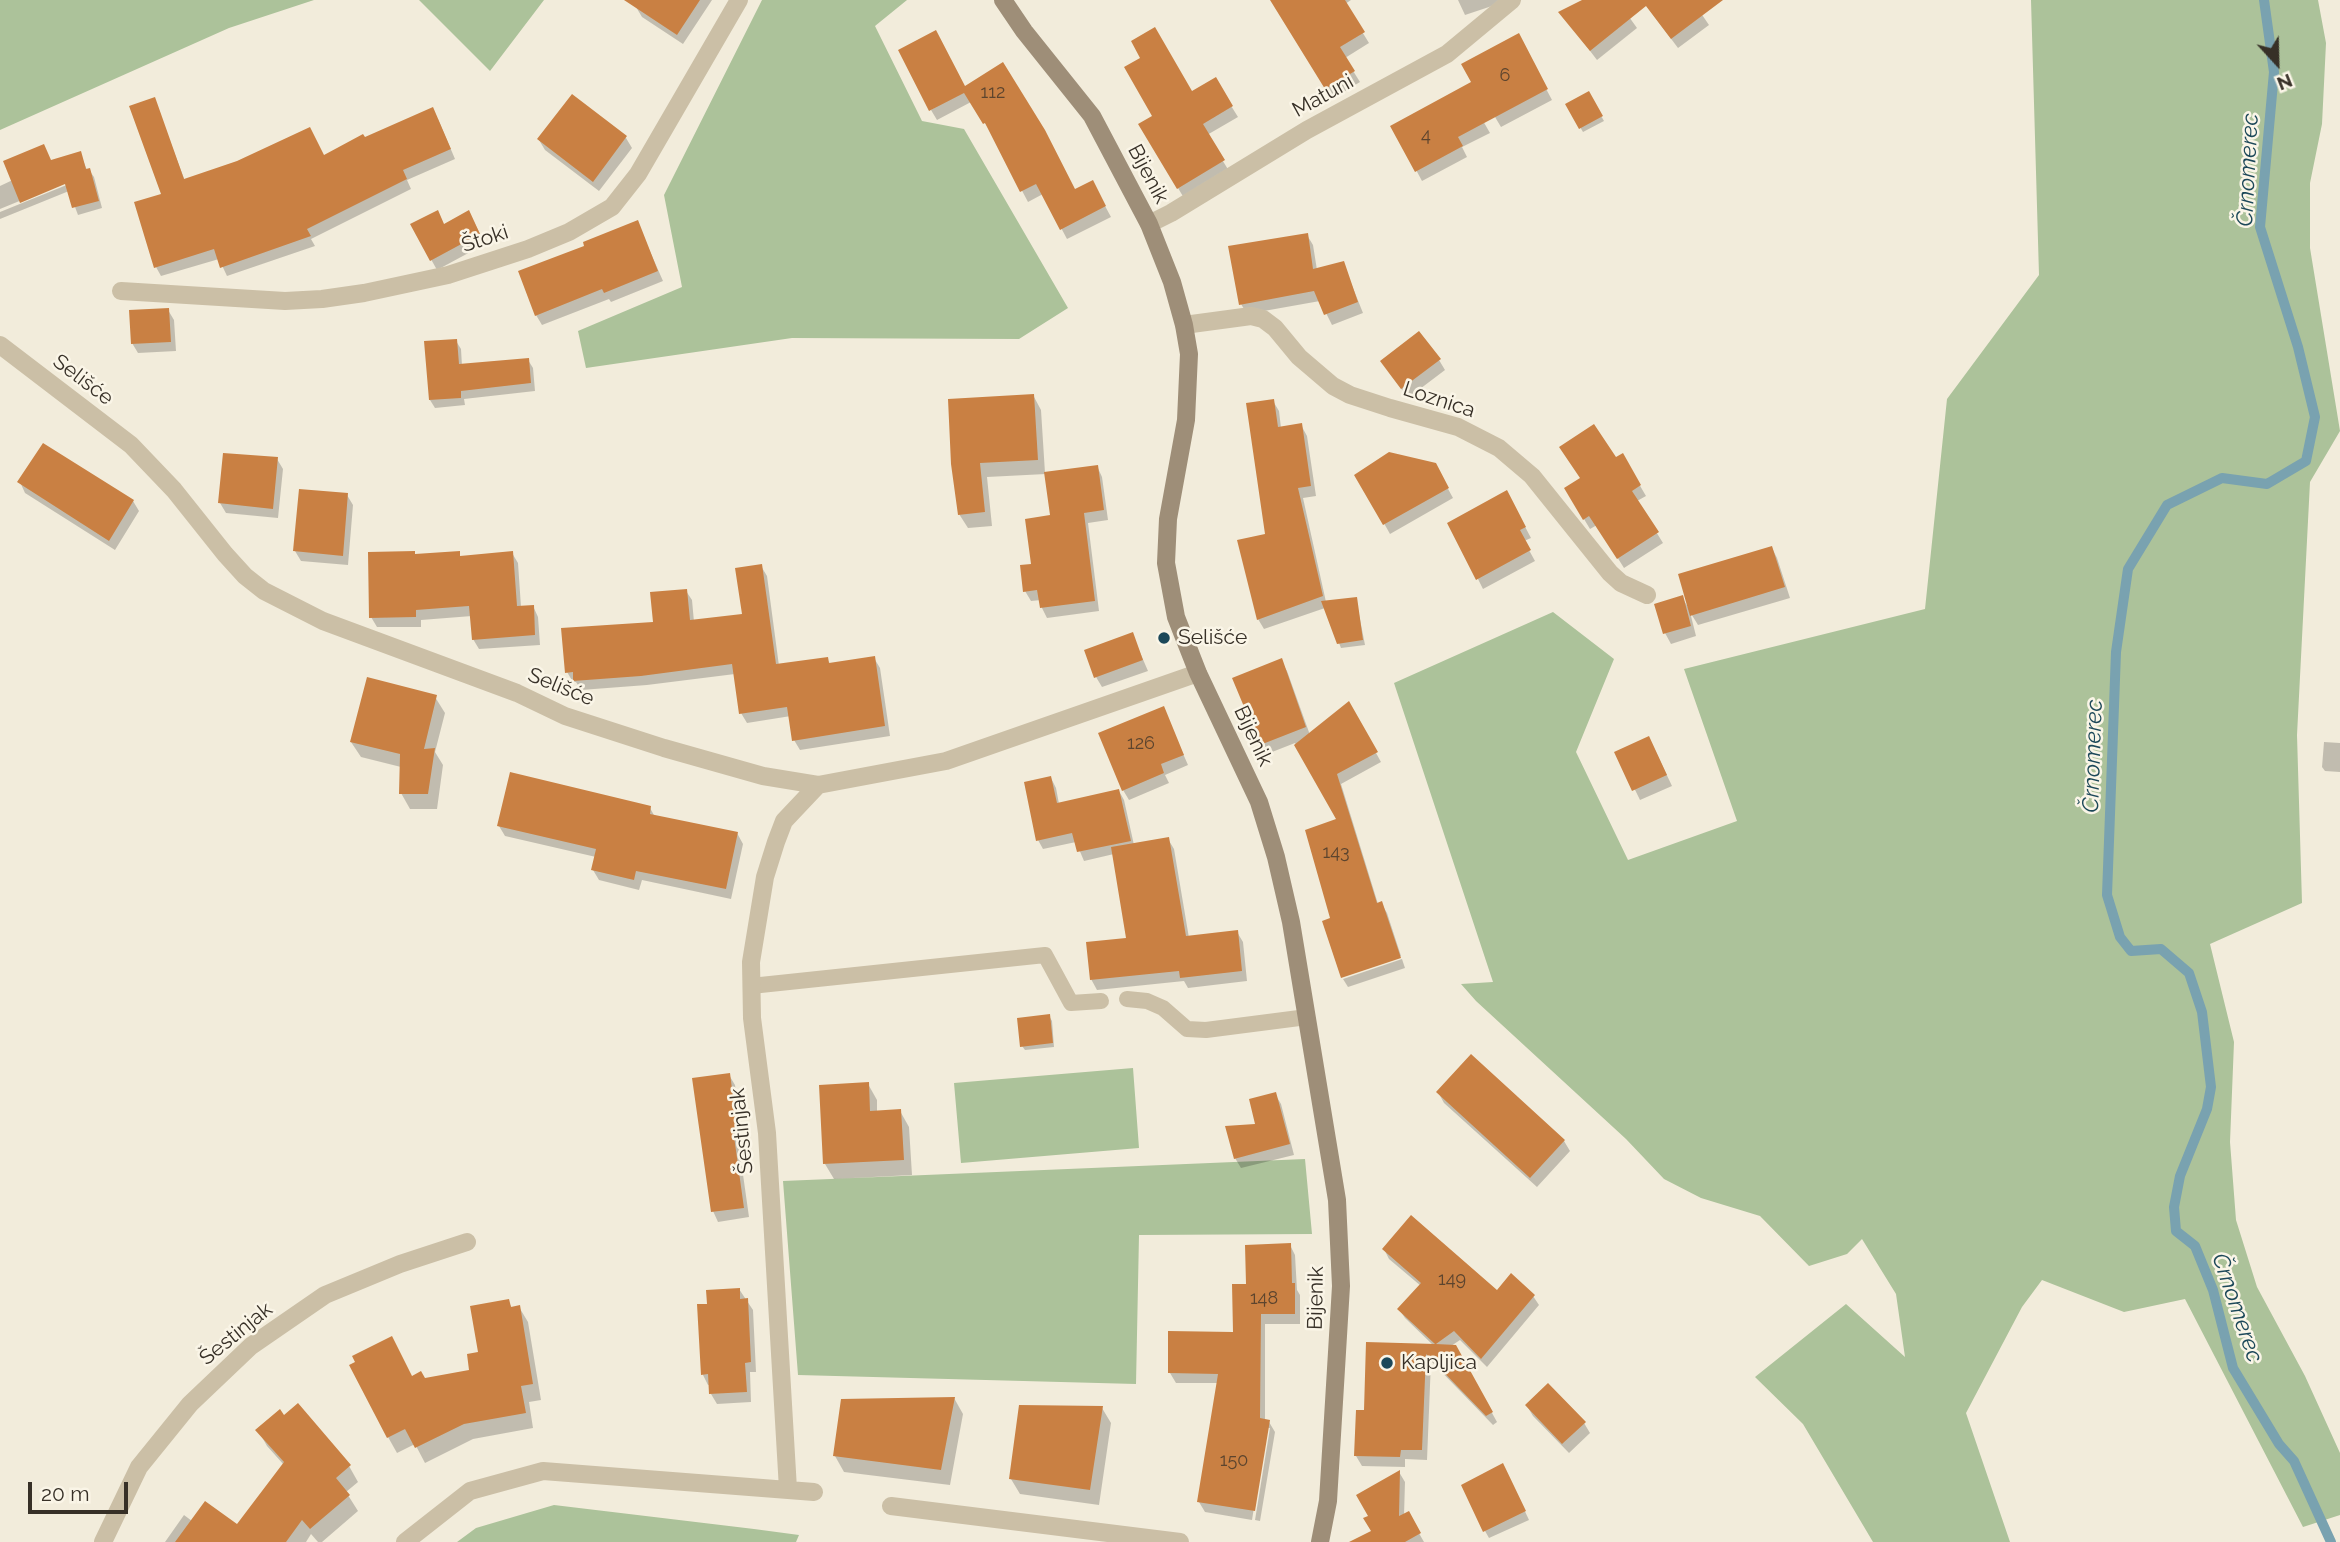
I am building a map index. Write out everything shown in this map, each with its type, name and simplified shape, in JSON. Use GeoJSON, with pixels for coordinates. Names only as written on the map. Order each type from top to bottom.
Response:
{"type":"FeatureCollection","features":[{"type":"Feature","properties":{"kind":"main road","name":"Bijenik"},"geometry":{"type":"LineString","coordinates":[[1003,0],[1024,31],[1092,116],[1149,224],[1172,282],[1184,325],[1189,354],[1186,420],[1168,519],[1166,564],[1176,617],[1198,673],[1259,802],[1276,857],[1291,922],[1337,1200],[1341,1286],[1330,1475],[1320,1542]]}},
{"type":"Feature","properties":{"kind":"street","name":"Štoki"},"geometry":{"type":"LineString","coordinates":[[121,291],[285,301],[322,299],[448,275],[528,249],[569,232],[612,207],[638,174],[739,0]]}},
{"type":"Feature","properties":{"kind":"street","name":"Matuni"},"geometry":{"type":"LineString","coordinates":[[1149,224],[1307,130],[1447,54],[1512,0]]}},
{"type":"Feature","properties":{"kind":"street","name":"Loznica"},"geometry":{"type":"LineString","coordinates":[[1184,325],[1251,316],[1263,319],[1275,328],[1308,366],[1333,386],[1350,395],[1458,427],[1499,448],[1532,476],[1610,573],[1621,583],[1647,595]]}},
{"type":"Feature","properties":{"kind":"street","name":"Selišće"},"geometry":{"type":"LineString","coordinates":[[0,345],[131,445],[174,490],[245,576],[264,591],[289,605],[364,637],[517,693],[578,720],[763,776],[818,785],[946,761],[1198,673]]}},
{"type":"Feature","properties":{"kind":"street","name":"Šestinjak"},"geometry":{"type":"LineString","coordinates":[[788,1489],[768,1147],[752,1018],[751,962],[761,901],[776,842],[784,821],[818,785]]}},
{"type":"Feature","properties":{"kind":"street","name":"Šestinjak"},"geometry":{"type":"LineString","coordinates":[[103,1542],[139,1467],[190,1404],[251,1346],[325,1295],[400,1264],[467,1242]]}},
{"type":"Feature","properties":{"kind":"street"},"geometry":{"type":"LineString","coordinates":[[405,1542],[470,1491],[543,1471],[814,1492]]}},
{"type":"Feature","properties":{"kind":"street"},"geometry":{"type":"LineString","coordinates":[[891,1506],[1180,1542]]}},
{"type":"Feature","properties":{"kind":"lane"},"geometry":{"type":"LineString","coordinates":[[751,986],[1045,955],[1071,1003],[1101,1001]]}},
{"type":"Feature","properties":{"kind":"lane"},"geometry":{"type":"LineString","coordinates":[[1127,999],[1147,1001],[1163,1009],[1186,1029],[1206,1030],[1307,1017]]}},
{"type":"Feature","properties":{"kind":"green space"},"geometry":{"type":"Polygon","coordinates":[[[0,0],[314,0],[229,28],[0,130],[0,0]]]}},
{"type":"Feature","properties":{"kind":"green space"},"geometry":{"type":"Polygon","coordinates":[[[419,0],[544,0],[490,71],[419,0]]]}},
{"type":"Feature","properties":{"kind":"green space"},"geometry":{"type":"Polygon","coordinates":[[[762,0],[907,0],[875,26],[922,121],[964,129],[1068,308],[1019,339],[792,338],[586,368],[578,331],[682,287],[664,195],[762,0]]]}},
{"type":"Feature","properties":{"kind":"green space"},"geometry":{"type":"Polygon","coordinates":[[[2031,0],[2318,0],[2326,43],[2322,124],[2310,183],[2310,248],[2340,431],[2310,482],[2297,735],[2302,903],[2210,944],[2234,1042],[2230,1142],[2236,1220],[2257,1287],[2305,1376],[2340,1453],[2340,1515],[2303,1527],[2185,1299],[2124,1312],[2042,1280],[2022,1307],[1966,1413],[2010,1542],[1873,1542],[1803,1424],[1755,1377],[1846,1304],[1905,1357],[1896,1294],[1862,1239],[1847,1254],[1809,1266],[1760,1216],[1701,1198],[1664,1179],[1626,1139],[1476,1001],[1461,984],[1493,982],[1394,683],[1553,612],[1614,659],[1576,752],[1628,860],[1737,821],[1684,669],[1925,609],[1947,399],[2039,275],[2031,0]]]}},
{"type":"Feature","properties":{"kind":"green space"},"geometry":{"type":"Polygon","coordinates":[[[1133,1068],[1139,1148],[961,1163],[954,1083],[1133,1068]]]}},
{"type":"Feature","properties":{"kind":"green space"},"geometry":{"type":"Polygon","coordinates":[[[1305,1159],[1312,1234],[1139,1235],[1136,1384],[798,1375],[783,1181],[1305,1159]]]}},
{"type":"Feature","properties":{"kind":"green space"},"geometry":{"type":"Polygon","coordinates":[[[554,1505],[799,1535],[796,1542],[457,1542],[476,1528],[554,1505]]]}},
{"type":"Feature","properties":{"kind":"building"},"geometry":{"type":"Polygon","coordinates":[[[624,0],[700,0],[677,35],[624,0]]]}},
{"type":"Feature","properties":{"kind":"building"},"geometry":{"type":"Polygon","coordinates":[[[1270,0],[1345,0],[1365,32],[1340,47],[1355,71],[1325,89],[1270,0]]]}},
{"type":"Feature","properties":{"kind":"building"},"geometry":{"type":"Polygon","coordinates":[[[1582,0],[1723,0],[1671,39],[1646,6],[1590,51],[1558,12],[1582,0]]]}},
{"type":"Feature","properties":{"kind":"building"},"geometry":{"type":"Polygon","coordinates":[[[1155,27],[1192,91],[1216,77],[1233,106],[1203,124],[1225,160],[1177,189],[1138,124],[1152,116],[1124,67],[1140,58],[1131,41],[1155,27]]]}},
{"type":"Feature","properties":{"kind":"building"},"geometry":{"type":"Polygon","coordinates":[[[936,30],[965,86],[1003,62],[1045,130],[1075,189],[1093,180],[1106,206],[1060,230],[1036,184],[1020,192],[985,123],[983,124],[964,93],[929,111],[898,50],[936,30]]]}},
{"type":"Feature","properties":{"kind":"building"},"geometry":{"type":"Polygon","coordinates":[[[1519,33],[1548,89],[1458,137],[1463,146],[1415,172],[1390,126],[1471,82],[1461,64],[1519,33]]]}},
{"type":"Feature","properties":{"kind":"building"},"geometry":{"type":"Polygon","coordinates":[[[1589,91],[1603,116],[1579,129],[1565,104],[1589,91]]]}},
{"type":"Feature","properties":{"kind":"building"},"geometry":{"type":"Polygon","coordinates":[[[572,94],[627,136],[593,182],[537,139],[572,94]]]}},
{"type":"Feature","properties":{"kind":"building"},"geometry":{"type":"Polygon","coordinates":[[[155,97],[184,179],[237,161],[310,127],[324,155],[363,134],[365,137],[433,107],[451,149],[403,170],[407,179],[307,229],[311,236],[220,268],[214,249],[154,268],[134,202],[161,194],[129,106],[155,97]]]}},
{"type":"Feature","properties":{"kind":"building"},"geometry":{"type":"Polygon","coordinates":[[[44,144],[51,160],[81,151],[86,169],[90,168],[99,201],[72,208],[65,184],[20,203],[3,161],[44,144]]]}},
{"type":"Feature","properties":{"kind":"building"},"geometry":{"type":"Polygon","coordinates":[[[438,210],[444,224],[469,210],[480,234],[430,261],[410,224],[438,210]]]}},
{"type":"Feature","properties":{"kind":"building"},"geometry":{"type":"Polygon","coordinates":[[[638,220],[658,271],[604,293],[602,289],[535,316],[518,271],[584,246],[583,242],[638,220]]]}},
{"type":"Feature","properties":{"kind":"building"},"geometry":{"type":"Polygon","coordinates":[[[1308,233],[1313,269],[1344,261],[1358,302],[1324,315],[1314,291],[1239,305],[1228,246],[1308,233]]]}},
{"type":"Feature","properties":{"kind":"building"},"geometry":{"type":"Polygon","coordinates":[[[169,308],[171,342],[131,344],[129,310],[169,308]]]}},
{"type":"Feature","properties":{"kind":"building"},"geometry":{"type":"Polygon","coordinates":[[[1419,331],[1441,359],[1401,389],[1380,361],[1419,331]]]}},
{"type":"Feature","properties":{"kind":"building"},"geometry":{"type":"Polygon","coordinates":[[[457,339],[459,364],[529,358],[531,383],[461,391],[461,398],[429,400],[424,341],[457,339]]]}},
{"type":"Feature","properties":{"kind":"building"},"geometry":{"type":"Polygon","coordinates":[[[1034,394],[1038,460],[980,463],[985,512],[958,515],[951,464],[948,399],[1034,394]]]}},
{"type":"Feature","properties":{"kind":"building"},"geometry":{"type":"Polygon","coordinates":[[[1274,399],[1278,427],[1302,423],[1311,486],[1298,488],[1323,596],[1257,620],[1237,540],[1265,534],[1246,403],[1274,399]]]}},
{"type":"Feature","properties":{"kind":"building"},"geometry":{"type":"Polygon","coordinates":[[[1594,424],[1616,457],[1623,453],[1641,485],[1632,491],[1659,532],[1617,559],[1589,516],[1583,520],[1564,488],[1580,478],[1559,447],[1594,424]]]}},
{"type":"Feature","properties":{"kind":"building"},"geometry":{"type":"Polygon","coordinates":[[[43,443],[134,500],[109,541],[17,482],[43,443]]]}},
{"type":"Feature","properties":{"kind":"building"},"geometry":{"type":"Polygon","coordinates":[[[1389,452],[1436,463],[1449,488],[1383,525],[1354,475],[1389,452]]]}},
{"type":"Feature","properties":{"kind":"building"},"geometry":{"type":"Polygon","coordinates":[[[223,453],[278,457],[273,509],[218,503],[223,453]]]}},
{"type":"Feature","properties":{"kind":"building"},"geometry":{"type":"Polygon","coordinates":[[[1098,465],[1104,510],[1084,513],[1095,601],[1040,608],[1037,590],[1023,592],[1020,565],[1031,564],[1025,519],[1050,515],[1044,472],[1098,465]]]}},
{"type":"Feature","properties":{"kind":"building"},"geometry":{"type":"Polygon","coordinates":[[[299,489],[348,493],[343,556],[293,551],[299,489]]]}},
{"type":"Feature","properties":{"kind":"building"},"geometry":{"type":"Polygon","coordinates":[[[1507,490],[1526,527],[1520,530],[1531,550],[1476,580],[1447,523],[1507,490]]]}},
{"type":"Feature","properties":{"kind":"building"},"geometry":{"type":"Polygon","coordinates":[[[1772,546],[1785,587],[1690,616],[1678,574],[1772,546]]]}},
{"type":"Feature","properties":{"kind":"building"},"geometry":{"type":"Polygon","coordinates":[[[415,551],[415,554],[460,551],[460,556],[513,551],[517,606],[534,605],[535,635],[472,640],[469,606],[416,610],[416,617],[369,618],[368,552],[415,551]]]}},
{"type":"Feature","properties":{"kind":"building"},"geometry":{"type":"Polygon","coordinates":[[[762,564],[776,664],[828,657],[829,663],[875,656],[885,726],[792,741],[787,707],[739,714],[732,664],[641,676],[573,681],[573,672],[565,673],[561,628],[653,622],[650,592],[687,589],[690,620],[742,614],[735,568],[762,564]]]}},
{"type":"Feature","properties":{"kind":"building"},"geometry":{"type":"Polygon","coordinates":[[[1683,595],[1691,626],[1663,634],[1654,604],[1683,595]]]}},
{"type":"Feature","properties":{"kind":"building"},"geometry":{"type":"Polygon","coordinates":[[[1357,597],[1363,640],[1337,644],[1321,601],[1357,597]]]}},
{"type":"Feature","properties":{"kind":"building"},"geometry":{"type":"Polygon","coordinates":[[[1133,632],[1143,660],[1094,678],[1084,650],[1133,632]]]}},
{"type":"Feature","properties":{"kind":"building"},"geometry":{"type":"Polygon","coordinates":[[[1282,658],[1306,727],[1260,745],[1232,678],[1282,658]]]}},
{"type":"Feature","properties":{"kind":"building"},"geometry":{"type":"Polygon","coordinates":[[[367,677],[437,695],[424,749],[435,748],[428,794],[399,794],[400,754],[350,742],[367,677]]]}},
{"type":"Feature","properties":{"kind":"building"},"geometry":{"type":"Polygon","coordinates":[[[1349,701],[1378,752],[1337,774],[1377,903],[1382,901],[1401,958],[1341,978],[1322,921],[1330,918],[1305,830],[1336,819],[1294,745],[1349,701]]]}},
{"type":"Feature","properties":{"kind":"building"},"geometry":{"type":"Polygon","coordinates":[[[1164,706],[1184,755],[1161,764],[1164,773],[1122,791],[1098,733],[1164,706]]]}},
{"type":"Feature","properties":{"kind":"building"},"geometry":{"type":"Polygon","coordinates":[[[1649,736],[1667,775],[1632,791],[1614,752],[1649,736]]]}},
{"type":"Feature","properties":{"kind":"building"},"geometry":{"type":"Polygon","coordinates":[[[510,772],[651,806],[650,814],[738,832],[726,889],[636,871],[634,880],[591,870],[596,849],[497,826],[510,772]]]}},
{"type":"Feature","properties":{"kind":"building"},"geometry":{"type":"Polygon","coordinates":[[[1051,776],[1057,803],[1119,789],[1131,841],[1077,852],[1072,833],[1036,841],[1024,782],[1051,776]]]}},
{"type":"Feature","properties":{"kind":"building"},"geometry":{"type":"Polygon","coordinates":[[[1169,837],[1186,936],[1238,930],[1242,971],[1180,978],[1179,971],[1090,980],[1086,942],[1126,938],[1111,847],[1169,837]]]}},
{"type":"Feature","properties":{"kind":"building"},"geometry":{"type":"Polygon","coordinates":[[[1050,1014],[1053,1043],[1020,1047],[1017,1018],[1050,1014]]]}},
{"type":"Feature","properties":{"kind":"building"},"geometry":{"type":"Polygon","coordinates":[[[1471,1054],[1565,1140],[1530,1178],[1436,1092],[1471,1054]]]}},
{"type":"Feature","properties":{"kind":"building"},"geometry":{"type":"Polygon","coordinates":[[[730,1073],[737,1128],[733,1129],[744,1208],[711,1212],[692,1078],[730,1073]]]}},
{"type":"Feature","properties":{"kind":"building"},"geometry":{"type":"Polygon","coordinates":[[[869,1082],[870,1111],[901,1109],[904,1160],[823,1164],[819,1085],[869,1082]]]}},
{"type":"Feature","properties":{"kind":"building"},"geometry":{"type":"Polygon","coordinates":[[[1276,1092],[1290,1144],[1234,1159],[1225,1126],[1255,1124],[1249,1099],[1276,1092]]]}},
{"type":"Feature","properties":{"kind":"building"},"geometry":{"type":"Polygon","coordinates":[[[1411,1215],[1497,1290],[1511,1273],[1535,1295],[1481,1359],[1454,1331],[1436,1344],[1456,1345],[1493,1412],[1486,1416],[1426,1354],[1422,1450],[1401,1450],[1400,1457],[1354,1456],[1356,1410],[1364,1410],[1366,1342],[1435,1344],[1397,1309],[1421,1283],[1382,1249],[1411,1215]]]}},
{"type":"Feature","properties":{"kind":"building"},"geometry":{"type":"Polygon","coordinates":[[[1291,1243],[1295,1314],[1261,1314],[1260,1418],[1270,1420],[1255,1511],[1197,1502],[1218,1374],[1168,1373],[1168,1331],[1233,1332],[1232,1284],[1246,1284],[1245,1245],[1291,1243]]]}},
{"type":"Feature","properties":{"kind":"building"},"geometry":{"type":"Polygon","coordinates":[[[740,1288],[740,1299],[748,1298],[751,1362],[745,1363],[747,1392],[709,1394],[708,1374],[701,1375],[697,1304],[707,1304],[706,1290],[740,1288]]]}},
{"type":"Feature","properties":{"kind":"building"},"geometry":{"type":"Polygon","coordinates":[[[509,1299],[511,1307],[520,1305],[533,1384],[521,1386],[526,1413],[464,1424],[415,1448],[405,1429],[387,1438],[349,1365],[355,1362],[352,1356],[392,1336],[412,1376],[421,1371],[425,1378],[469,1370],[467,1354],[478,1352],[470,1306],[509,1299]]]}},
{"type":"Feature","properties":{"kind":"building"},"geometry":{"type":"Polygon","coordinates":[[[1548,1383],[1586,1422],[1562,1444],[1525,1405],[1548,1383]]]}},
{"type":"Feature","properties":{"kind":"building"},"geometry":{"type":"Polygon","coordinates":[[[955,1397],[941,1470],[833,1456],[841,1399],[955,1397]]]}},
{"type":"Feature","properties":{"kind":"building"},"geometry":{"type":"Polygon","coordinates":[[[298,1403],[351,1465],[336,1478],[350,1495],[310,1529],[302,1520],[286,1542],[175,1542],[205,1501],[237,1524],[284,1462],[255,1430],[280,1409],[284,1415],[298,1403]]]}},
{"type":"Feature","properties":{"kind":"building"},"geometry":{"type":"Polygon","coordinates":[[[1019,1405],[1103,1406],[1090,1490],[1009,1479],[1019,1405]]]}},
{"type":"Feature","properties":{"kind":"building"},"geometry":{"type":"Polygon","coordinates":[[[1503,1463],[1526,1511],[1483,1532],[1461,1485],[1503,1463]]]}},
{"type":"Feature","properties":{"kind":"building"},"geometry":{"type":"Polygon","coordinates":[[[1400,1470],[1399,1516],[1409,1511],[1421,1533],[1405,1542],[1349,1542],[1371,1531],[1363,1518],[1368,1516],[1356,1495],[1400,1470]]]}},
{"type":"Feature","properties":{"kind":"waterway","name":"Črnomerec"},"geometry":{"type":"LineString","coordinates":[[2264,0],[2274,72],[2260,227],[2298,347],[2315,417],[2306,461],[2267,484],[2222,478],[2167,505],[2128,569],[2116,652],[2107,895],[2120,937],[2131,951],[2161,949],[2189,973],[2202,1012],[2211,1087],[2207,1109],[2180,1176],[2174,1207],[2176,1231],[2195,1246],[2213,1290],[2233,1368],[2279,1444],[2294,1461],[2331,1542]]}},
{"type":"Feature","properties":{"kind":"place","name":"Selišće"},"geometry":{"type":"Point","coordinates":[1164,638]}},
{"type":"Feature","properties":{"kind":"place","name":"Kapljica"},"geometry":{"type":"Point","coordinates":[1387,1363]}}]}
